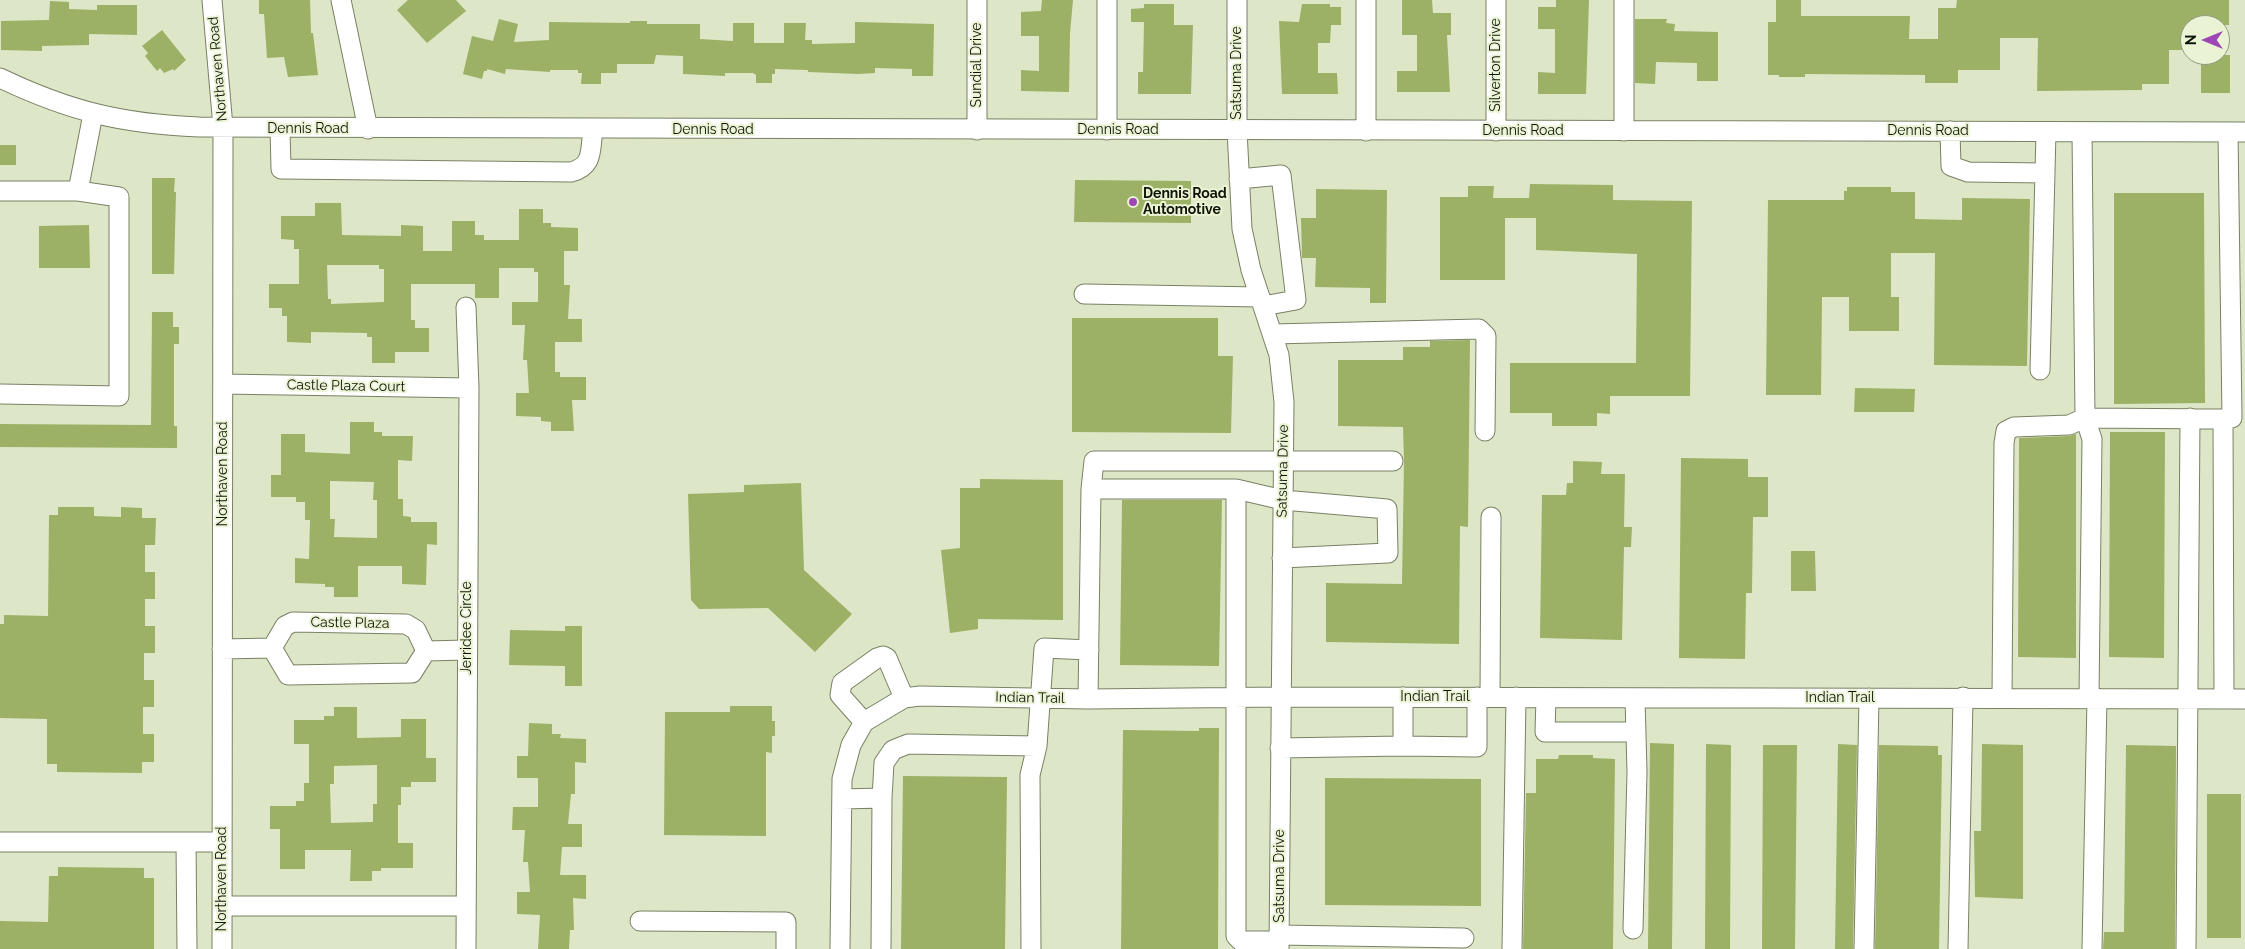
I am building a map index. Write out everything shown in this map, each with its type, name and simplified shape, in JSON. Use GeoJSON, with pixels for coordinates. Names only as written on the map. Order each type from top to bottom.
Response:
{"type":"FeatureCollection","features":[{"type":"Feature","properties":{"kind":"street","name":"Northaven Road"},"geometry":{"type":"LineString","coordinates":[[212,0],[223,127],[222,949]]}},
{"type":"Feature","properties":{"kind":"street"},"geometry":{"type":"LineString","coordinates":[[341,0],[368,129]]}},
{"type":"Feature","properties":{"kind":"street","name":"Sundial Drive"},"geometry":{"type":"LineString","coordinates":[[977,130],[978,0]]}},
{"type":"Feature","properties":{"kind":"street"},"geometry":{"type":"LineString","coordinates":[[1107,0],[1107,130]]}},
{"type":"Feature","properties":{"kind":"street","name":"Satsuma Drive"},"geometry":{"type":"LineString","coordinates":[[1237,0],[1237,130],[1242,229],[1251,270],[1279,355],[1284,402],[1279,942]]}},
{"type":"Feature","properties":{"kind":"street"},"geometry":{"type":"LineString","coordinates":[[1366,0],[1366,131]]}},
{"type":"Feature","properties":{"kind":"street","name":"Silverton Drive"},"geometry":{"type":"LineString","coordinates":[[1496,0],[1496,131]]}},
{"type":"Feature","properties":{"kind":"street"},"geometry":{"type":"LineString","coordinates":[[1624,0],[1624,131]]}},
{"type":"Feature","properties":{"kind":"street","name":"Dennis Road"},"geometry":{"type":"LineString","coordinates":[[0,78],[64,106],[111,119],[160,126],[280,129],[2237,132]]}},
{"type":"Feature","properties":{"kind":"street"},"geometry":{"type":"LineString","coordinates":[[78,191],[93,114]]}},
{"type":"Feature","properties":{"kind":"street"},"geometry":{"type":"LineString","coordinates":[[280,129],[281,169],[570,172],[582,169],[589,161],[593,130]]}},
{"type":"Feature","properties":{"kind":"street"},"geometry":{"type":"LineString","coordinates":[[1950,132],[1951,166],[1968,172],[2044,173]]}},
{"type":"Feature","properties":{"kind":"street"},"geometry":{"type":"LineString","coordinates":[[2040,370],[2046,132]]}},
{"type":"Feature","properties":{"kind":"street"},"geometry":{"type":"LineString","coordinates":[[2082,132],[2085,418],[2092,439],[2092,949]]}},
{"type":"Feature","properties":{"kind":"street"},"geometry":{"type":"LineString","coordinates":[[2224,699],[2233,418],[2237,132]]}},
{"type":"Feature","properties":{"kind":"street"},"geometry":{"type":"LineString","coordinates":[[1084,294],[1261,301],[1296,300],[1282,176],[1239,179]]}},
{"type":"Feature","properties":{"kind":"street"},"geometry":{"type":"LineString","coordinates":[[0,191],[78,191],[119,197],[119,396],[0,394]]}},
{"type":"Feature","properties":{"kind":"street","name":"Jerridee Circle"},"geometry":{"type":"LineString","coordinates":[[466,307],[469,388],[466,949]]}},
{"type":"Feature","properties":{"kind":"street"},"geometry":{"type":"LineString","coordinates":[[1272,334],[1479,329],[1486,336],[1484,431]]}},
{"type":"Feature","properties":{"kind":"street","name":"Castle Plaza Court"},"geometry":{"type":"LineString","coordinates":[[223,384],[469,388]]}},
{"type":"Feature","properties":{"kind":"street"},"geometry":{"type":"LineString","coordinates":[[2002,697],[2004,443],[2006,431],[2014,427],[2069,425],[2085,418],[2233,418]]}},
{"type":"Feature","properties":{"kind":"street"},"geometry":{"type":"LineString","coordinates":[[2186,949],[2190,418]]}},
{"type":"Feature","properties":{"kind":"street"},"geometry":{"type":"LineString","coordinates":[[1088,699],[1091,489],[1094,461],[1393,461]]}},
{"type":"Feature","properties":{"kind":"street"},"geometry":{"type":"LineString","coordinates":[[1091,489],[1236,489],[1283,500],[1387,509],[1388,553],[1282,558]]}},
{"type":"Feature","properties":{"kind":"street"},"geometry":{"type":"LineString","coordinates":[[1236,489],[1236,936],[1241,941],[1279,942],[1464,938]]}},
{"type":"Feature","properties":{"kind":"street"},"geometry":{"type":"LineString","coordinates":[[1280,748],[1476,747],[1484,697],[1491,517]]}},
{"type":"Feature","properties":{"kind":"street","name":"Castle Plaza"},"geometry":{"type":"LineString","coordinates":[[272,648],[285,626],[293,622],[406,624],[416,630],[426,651]]}},
{"type":"Feature","properties":{"kind":"street"},"geometry":{"type":"LineString","coordinates":[[222,649],[272,648],[288,675],[412,673],[426,651],[467,650]]}},
{"type":"Feature","properties":{"kind":"street"},"geometry":{"type":"LineString","coordinates":[[1030,949],[1030,775],[1037,746],[1044,648],[1088,650]]}},
{"type":"Feature","properties":{"kind":"street"},"geometry":{"type":"LineString","coordinates":[[840,949],[842,779],[848,754],[864,722],[840,695],[840,689],[842,683],[877,658],[883,656],[887,658],[904,698]]}},
{"type":"Feature","properties":{"kind":"street","name":"Indian Trail"},"geometry":{"type":"LineString","coordinates":[[864,722],[904,698],[920,696],[1088,699],[1235,697],[2002,697],[2245,699]]}},
{"type":"Feature","properties":{"kind":"street"},"geometry":{"type":"LineString","coordinates":[[1403,697],[1404,746]]}},
{"type":"Feature","properties":{"kind":"street"},"geometry":{"type":"LineString","coordinates":[[1512,949],[1516,697]]}},
{"type":"Feature","properties":{"kind":"street"},"geometry":{"type":"LineString","coordinates":[[1958,949],[1963,697]]}},
{"type":"Feature","properties":{"kind":"street"},"geometry":{"type":"LineString","coordinates":[[1546,698],[1545,732],[1636,732]]}},
{"type":"Feature","properties":{"kind":"street"},"geometry":{"type":"LineString","coordinates":[[1633,929],[1637,772],[1635,698]]}},
{"type":"Feature","properties":{"kind":"street"},"geometry":{"type":"LineString","coordinates":[[1864,949],[1869,698]]}},
{"type":"Feature","properties":{"kind":"street"},"geometry":{"type":"LineString","coordinates":[[881,949],[884,763],[893,750],[908,744],[1037,746]]}},
{"type":"Feature","properties":{"kind":"street"},"geometry":{"type":"LineString","coordinates":[[842,799],[882,798]]}},
{"type":"Feature","properties":{"kind":"street"},"geometry":{"type":"LineString","coordinates":[[0,842],[222,842]]}},
{"type":"Feature","properties":{"kind":"street"},"geometry":{"type":"LineString","coordinates":[[186,842],[187,949]]}},
{"type":"Feature","properties":{"kind":"street"},"geometry":{"type":"LineString","coordinates":[[222,906],[466,906]]}},
{"type":"Feature","properties":{"kind":"street"},"geometry":{"type":"LineString","coordinates":[[640,921],[786,922],[786,949]]}},
{"type":"Feature","properties":{"kind":"building"},"geometry":{"type":"Polygon","coordinates":[[[259,0],[310,0],[311,33],[313,33],[318,75],[288,77],[284,57],[267,58],[264,14],[259,14],[259,0]]]}},
{"type":"Feature","properties":{"kind":"building"},"geometry":{"type":"Polygon","coordinates":[[[408,0],[456,0],[466,11],[427,43],[397,10],[408,0]]]}},
{"type":"Feature","properties":{"kind":"building"},"geometry":{"type":"Polygon","coordinates":[[[1042,0],[1073,0],[1070,33],[1069,92],[1021,91],[1021,70],[1039,71],[1039,36],[1021,36],[1021,12],[1041,11],[1042,0]]]}},
{"type":"Feature","properties":{"kind":"building"},"geometry":{"type":"Polygon","coordinates":[[[1402,0],[1432,0],[1433,13],[1451,13],[1451,35],[1447,35],[1450,92],[1397,92],[1397,71],[1417,71],[1417,35],[1402,35],[1402,0]]]}},
{"type":"Feature","properties":{"kind":"building"},"geometry":{"type":"Polygon","coordinates":[[[1556,0],[1589,0],[1586,94],[1538,94],[1538,72],[1555,73],[1555,29],[1538,29],[1538,7],[1556,7],[1556,0]]]}},
{"type":"Feature","properties":{"kind":"building"},"geometry":{"type":"Polygon","coordinates":[[[1776,0],[1801,0],[1801,16],[1910,16],[1909,39],[1938,39],[1938,8],[1956,8],[1957,0],[2229,0],[2229,15],[2180,15],[2180,50],[2169,50],[2169,84],[2142,84],[2142,90],[2037,91],[2038,38],[2000,38],[2000,70],[1958,70],[1958,83],[1925,83],[1925,75],[1805,74],[1805,77],[1779,77],[1779,75],[1768,75],[1768,22],[1776,22],[1776,0]]]}},
{"type":"Feature","properties":{"kind":"building"},"geometry":{"type":"Polygon","coordinates":[[[50,1],[69,2],[69,9],[97,10],[97,5],[137,5],[137,35],[89,34],[89,45],[42,46],[42,51],[1,50],[1,21],[49,20],[50,1]]]}},
{"type":"Feature","properties":{"kind":"building"},"geometry":{"type":"Polygon","coordinates":[[[1144,4],[1174,4],[1174,25],[1193,25],[1191,94],[1138,94],[1138,72],[1143,72],[1144,22],[1131,22],[1131,9],[1144,8],[1144,4]]]}},
{"type":"Feature","properties":{"kind":"building"},"geometry":{"type":"Polygon","coordinates":[[[1302,4],[1330,4],[1330,7],[1341,7],[1341,25],[1331,25],[1330,43],[1318,43],[1318,73],[1337,73],[1338,94],[1282,94],[1279,21],[1299,22],[1302,4]]]}},
{"type":"Feature","properties":{"kind":"building"},"geometry":{"type":"Polygon","coordinates":[[[499,19],[518,24],[514,42],[549,40],[549,22],[630,23],[630,21],[647,21],[647,24],[700,24],[700,39],[733,41],[733,23],[754,23],[754,43],[784,43],[784,23],[806,23],[805,40],[812,40],[812,44],[855,43],[855,22],[934,24],[933,76],[912,76],[912,69],[875,68],[875,73],[858,74],[775,69],[775,74],[772,74],[772,83],[756,83],[756,75],[753,73],[725,73],[725,76],[683,74],[683,56],[656,55],[654,64],[617,64],[617,73],[601,73],[601,84],[581,84],[582,73],[578,73],[578,70],[550,70],[550,72],[506,69],[505,74],[487,69],[487,71],[484,71],[482,79],[463,74],[472,36],[493,41],[499,19]]]}},
{"type":"Feature","properties":{"kind":"building"},"geometry":{"type":"Polygon","coordinates":[[[1635,19],[1667,19],[1666,23],[1675,24],[1674,31],[1718,32],[1718,81],[1697,81],[1697,63],[1656,62],[1655,84],[1635,83],[1635,19]]]}},
{"type":"Feature","properties":{"kind":"building"},"geometry":{"type":"Polygon","coordinates":[[[162,30],[186,60],[174,71],[173,69],[164,73],[160,68],[157,71],[145,56],[148,53],[142,46],[162,30]]]}},
{"type":"Feature","properties":{"kind":"building"},"geometry":{"type":"Polygon","coordinates":[[[2201,65],[2230,65],[2230,93],[2201,93],[2201,65]]]}},
{"type":"Feature","properties":{"kind":"building"},"geometry":{"type":"Polygon","coordinates":[[[0,145],[16,145],[16,165],[0,165],[0,145]]]}},
{"type":"Feature","properties":{"kind":"building"},"geometry":{"type":"Polygon","coordinates":[[[152,178],[175,178],[174,274],[152,274],[152,178]]]}},
{"type":"Feature","properties":{"kind":"building","name":"Dennis Road Automotive"},"geometry":{"type":"Polygon","coordinates":[[[1075,180],[1191,181],[1191,223],[1074,222],[1075,180]]]}},
{"type":"Feature","properties":{"kind":"building"},"geometry":{"type":"Polygon","coordinates":[[[1530,184],[1613,185],[1613,200],[1692,201],[1690,396],[1610,396],[1610,414],[1597,413],[1597,426],[1552,426],[1552,413],[1510,413],[1510,363],[1636,363],[1637,254],[1536,250],[1536,218],[1505,218],[1505,280],[1440,280],[1440,197],[1468,197],[1468,186],[1494,186],[1493,198],[1529,198],[1530,184]]]}},
{"type":"Feature","properties":{"kind":"building"},"geometry":{"type":"Polygon","coordinates":[[[1847,187],[1891,187],[1891,192],[1915,192],[1915,219],[1962,220],[1962,198],[2030,199],[2027,366],[1934,365],[1935,253],[1891,253],[1891,297],[1899,297],[1899,331],[1849,331],[1849,297],[1822,297],[1821,395],[1766,395],[1768,200],[1844,200],[1844,191],[1847,191],[1847,187]]]}},
{"type":"Feature","properties":{"kind":"building"},"geometry":{"type":"Polygon","coordinates":[[[1316,189],[1387,190],[1386,303],[1370,303],[1370,288],[1315,287],[1316,258],[1302,258],[1301,218],[1316,218],[1316,189]]]}},
{"type":"Feature","properties":{"kind":"building"},"geometry":{"type":"Polygon","coordinates":[[[2114,193],[2204,193],[2205,403],[2114,404],[2114,193]]]}},
{"type":"Feature","properties":{"kind":"building"},"geometry":{"type":"Polygon","coordinates":[[[315,203],[341,203],[342,235],[401,236],[401,225],[423,226],[423,251],[452,251],[452,221],[475,221],[475,235],[484,235],[484,240],[519,240],[519,209],[543,209],[543,223],[551,223],[551,227],[578,228],[578,251],[564,251],[564,285],[570,285],[568,319],[582,319],[582,342],[555,342],[555,372],[560,372],[560,377],[586,377],[586,400],[572,400],[574,431],[551,431],[551,422],[541,421],[541,417],[516,416],[516,393],[529,393],[527,360],[523,360],[525,325],[512,325],[512,302],[538,302],[538,272],[534,272],[534,268],[499,268],[499,298],[475,298],[475,284],[411,284],[411,320],[415,320],[415,328],[429,328],[429,352],[395,352],[395,363],[372,363],[372,337],[367,337],[367,333],[311,332],[311,343],[287,342],[287,316],[282,316],[282,308],[269,308],[269,284],[299,284],[299,249],[294,249],[294,240],[281,239],[281,216],[315,216],[315,203]],[[327,265],[328,299],[331,299],[331,304],[384,302],[384,269],[379,269],[379,265],[327,265]]]}},
{"type":"Feature","properties":{"kind":"building"},"geometry":{"type":"Polygon","coordinates":[[[89,225],[90,268],[39,268],[39,226],[89,225]]]}},
{"type":"Feature","properties":{"kind":"building"},"geometry":{"type":"Polygon","coordinates":[[[152,312],[173,312],[173,327],[179,327],[179,344],[174,344],[174,426],[177,426],[177,448],[0,447],[0,424],[151,425],[152,312]]]}},
{"type":"Feature","properties":{"kind":"building"},"geometry":{"type":"Polygon","coordinates":[[[1072,318],[1218,318],[1218,356],[1233,356],[1231,433],[1072,432],[1072,318]]]}},
{"type":"Feature","properties":{"kind":"building"},"geometry":{"type":"Polygon","coordinates":[[[1470,340],[1468,527],[1460,526],[1459,644],[1326,642],[1326,583],[1402,584],[1403,427],[1338,426],[1338,360],[1403,360],[1403,347],[1430,347],[1430,341],[1470,340]]]}},
{"type":"Feature","properties":{"kind":"building"},"geometry":{"type":"Polygon","coordinates":[[[1855,388],[1915,389],[1914,412],[1854,412],[1855,388]]]}},
{"type":"Feature","properties":{"kind":"building"},"geometry":{"type":"Polygon","coordinates":[[[350,422],[374,422],[374,432],[382,432],[382,436],[413,436],[412,461],[398,460],[398,499],[403,499],[403,516],[411,517],[411,522],[437,522],[437,545],[427,544],[426,585],[402,584],[402,566],[358,566],[358,597],[334,597],[334,587],[325,587],[325,584],[295,583],[295,558],[309,559],[310,520],[305,520],[305,502],[296,502],[296,497],[271,497],[271,475],[281,475],[281,434],[305,434],[305,452],[350,454],[350,422]],[[330,481],[330,519],[335,519],[334,537],[377,538],[377,500],[373,500],[374,482],[330,481]]]}},
{"type":"Feature","properties":{"kind":"building"},"geometry":{"type":"Polygon","coordinates":[[[2110,432],[2165,432],[2164,658],[2109,657],[2110,432]]]}},
{"type":"Feature","properties":{"kind":"building"},"geometry":{"type":"Polygon","coordinates":[[[2076,434],[2076,658],[2018,657],[2019,438],[2069,436],[2076,434]]]}},
{"type":"Feature","properties":{"kind":"building"},"geometry":{"type":"Polygon","coordinates":[[[1681,458],[1748,459],[1748,477],[1768,477],[1768,517],[1753,517],[1752,593],[1746,593],[1745,659],[1679,658],[1681,458]]]}},
{"type":"Feature","properties":{"kind":"building"},"geometry":{"type":"Polygon","coordinates":[[[1573,461],[1602,462],[1601,474],[1625,474],[1624,527],[1632,527],[1631,547],[1624,547],[1622,640],[1540,638],[1542,495],[1566,495],[1567,483],[1573,483],[1573,461]]]}},
{"type":"Feature","properties":{"kind":"building"},"geometry":{"type":"Polygon","coordinates":[[[980,479],[1063,480],[1063,620],[978,619],[978,629],[950,633],[941,550],[960,548],[960,488],[980,488],[980,479]]]}},
{"type":"Feature","properties":{"kind":"building"},"geometry":{"type":"Polygon","coordinates":[[[801,483],[804,570],[852,614],[815,652],[768,608],[699,609],[691,600],[688,494],[744,492],[744,485],[801,483]]]}},
{"type":"Feature","properties":{"kind":"building"},"geometry":{"type":"Polygon","coordinates":[[[1122,500],[1222,500],[1219,666],[1120,665],[1122,500]]]}},
{"type":"Feature","properties":{"kind":"building"},"geometry":{"type":"Polygon","coordinates":[[[58,507],[94,507],[94,516],[121,517],[121,507],[142,508],[142,518],[156,518],[155,545],[145,545],[145,572],[155,572],[155,599],[145,599],[145,626],[155,626],[155,653],[144,653],[144,680],[154,680],[154,707],[143,707],[143,734],[154,734],[154,762],[142,762],[142,773],[57,772],[57,764],[47,764],[47,719],[0,718],[0,624],[4,624],[4,615],[48,616],[49,515],[58,515],[58,507]]]}},
{"type":"Feature","properties":{"kind":"building"},"geometry":{"type":"Polygon","coordinates":[[[1791,551],[1815,551],[1816,591],[1791,591],[1791,551]]]}},
{"type":"Feature","properties":{"kind":"building"},"geometry":{"type":"Polygon","coordinates":[[[565,626],[582,626],[582,686],[565,686],[565,666],[509,665],[510,630],[565,631],[565,626]]]}},
{"type":"Feature","properties":{"kind":"building"},"geometry":{"type":"Polygon","coordinates":[[[730,706],[772,706],[775,736],[772,736],[772,753],[766,752],[766,836],[664,835],[665,712],[730,712],[730,706]]]}},
{"type":"Feature","properties":{"kind":"building"},"geometry":{"type":"Polygon","coordinates":[[[334,707],[357,707],[357,738],[401,737],[401,719],[426,719],[426,758],[436,758],[436,782],[411,782],[411,787],[401,787],[401,805],[398,805],[398,843],[413,843],[413,868],[381,868],[381,871],[372,871],[372,881],[350,881],[351,850],[305,850],[305,869],[280,869],[280,829],[270,829],[270,806],[296,806],[296,801],[304,801],[304,783],[309,783],[309,744],[294,744],[294,720],[324,720],[324,716],[334,716],[334,707]],[[377,765],[334,766],[334,784],[330,784],[331,823],[373,822],[373,804],[377,804],[377,765]]]}},
{"type":"Feature","properties":{"kind":"building"},"geometry":{"type":"Polygon","coordinates":[[[529,723],[552,724],[552,734],[561,734],[560,738],[586,739],[586,763],[575,762],[575,794],[571,794],[568,824],[582,824],[582,847],[562,847],[560,875],[586,875],[586,899],[573,898],[574,930],[570,930],[569,949],[538,949],[540,915],[517,914],[517,892],[530,892],[528,862],[523,862],[525,830],[512,830],[513,807],[538,807],[538,778],[517,778],[517,756],[528,756],[529,723]]]}},
{"type":"Feature","properties":{"kind":"building"},"geometry":{"type":"Polygon","coordinates":[[[1199,728],[1219,728],[1218,949],[1121,949],[1123,730],[1199,731],[1199,728]]]}},
{"type":"Feature","properties":{"kind":"building"},"geometry":{"type":"Polygon","coordinates":[[[1650,743],[1674,744],[1672,949],[1648,949],[1650,743]]]}},
{"type":"Feature","properties":{"kind":"building"},"geometry":{"type":"Polygon","coordinates":[[[1706,744],[1731,745],[1730,949],[1705,949],[1706,744]]]}},
{"type":"Feature","properties":{"kind":"building"},"geometry":{"type":"Polygon","coordinates":[[[1838,744],[1857,745],[1853,949],[1835,949],[1838,744]]]}},
{"type":"Feature","properties":{"kind":"building"},"geometry":{"type":"Polygon","coordinates":[[[1982,744],[2023,745],[2023,899],[1975,897],[1974,831],[1981,831],[1982,744]]]}},
{"type":"Feature","properties":{"kind":"building"},"geometry":{"type":"Polygon","coordinates":[[[1763,745],[1797,745],[1795,949],[1762,949],[1763,745]]]}},
{"type":"Feature","properties":{"kind":"building"},"geometry":{"type":"Polygon","coordinates":[[[1879,745],[1938,746],[1938,755],[1942,755],[1939,949],[1875,949],[1879,745]]]}},
{"type":"Feature","properties":{"kind":"building"},"geometry":{"type":"Polygon","coordinates":[[[2126,745],[2176,746],[2175,949],[2103,949],[2104,932],[2124,932],[2126,745]]]}},
{"type":"Feature","properties":{"kind":"building"},"geometry":{"type":"Polygon","coordinates":[[[1559,755],[1593,755],[1593,758],[1615,759],[1613,949],[1523,949],[1526,793],[1536,793],[1536,759],[1558,759],[1559,755]]]}},
{"type":"Feature","properties":{"kind":"building"},"geometry":{"type":"Polygon","coordinates":[[[903,776],[1007,777],[1005,949],[901,949],[903,776]]]}},
{"type":"Feature","properties":{"kind":"building"},"geometry":{"type":"Polygon","coordinates":[[[1325,778],[1481,779],[1481,906],[1325,905],[1325,778]]]}},
{"type":"Feature","properties":{"kind":"building"},"geometry":{"type":"Polygon","coordinates":[[[2207,794],[2241,794],[2241,938],[2207,938],[2207,794]]]}},
{"type":"Feature","properties":{"kind":"building"},"geometry":{"type":"Polygon","coordinates":[[[58,867],[144,868],[144,878],[154,878],[154,949],[0,949],[0,921],[48,922],[49,876],[58,876],[58,867]]]}},
{"type":"Feature","properties":{"kind":"place","name":"Dennis Road Automotive"},"geometry":{"type":"Point","coordinates":[1133,202]}}]}
